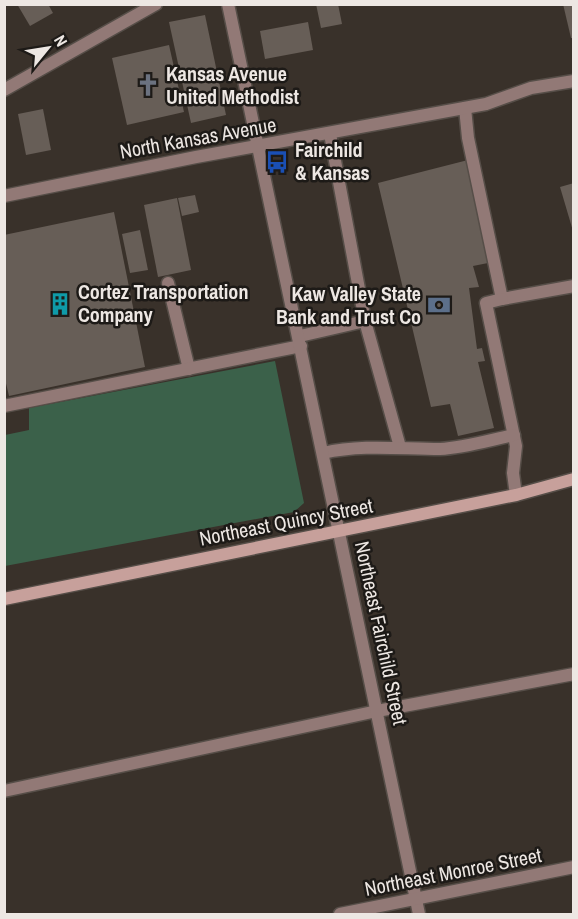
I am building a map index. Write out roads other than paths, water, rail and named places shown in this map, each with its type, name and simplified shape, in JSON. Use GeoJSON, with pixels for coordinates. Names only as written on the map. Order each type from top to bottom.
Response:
{"type":"FeatureCollection","features":[{"type":"Feature","properties":{"kind":"main road"},"geometry":{"type":"LineString","coordinates":[[555,484],[573,473]]}},
{"type":"Feature","properties":{"kind":"main road","name":"Northeast Quincy Street"},"geometry":{"type":"LineString","coordinates":[[4,599],[516,495],[573,479]]}},
{"type":"Feature","properties":{"kind":"street"},"geometry":{"type":"LineString","coordinates":[[4,90],[156,4]]}},
{"type":"Feature","properties":{"kind":"street","name":"Northeast Fairchild Street"},"geometry":{"type":"LineString","coordinates":[[228,4],[260,147],[419,915]]}},
{"type":"Feature","properties":{"kind":"street","name":"North Kansas Avenue"},"geometry":{"type":"LineString","coordinates":[[4,195],[486,104],[531,88],[573,81]]}},
{"type":"Feature","properties":{"kind":"street"},"geometry":{"type":"LineString","coordinates":[[465,108],[468,138],[502,299]]}},
{"type":"Feature","properties":{"kind":"street"},"geometry":{"type":"LineString","coordinates":[[330,134],[365,321],[400,447]]}},
{"type":"Feature","properties":{"kind":"street"},"geometry":{"type":"LineString","coordinates":[[168,283],[189,369]]}},
{"type":"Feature","properties":{"kind":"street"},"geometry":{"type":"LineString","coordinates":[[516,495],[514,435],[486,303],[573,285]]}},
{"type":"Feature","properties":{"kind":"street"},"geometry":{"type":"LineString","coordinates":[[4,406],[189,369],[300,341],[365,321]]}},
{"type":"Feature","properties":{"kind":"street"},"geometry":{"type":"LineString","coordinates":[[323,453],[346,448],[442,449],[514,435]]}},
{"type":"Feature","properties":{"kind":"street"},"geometry":{"type":"LineString","coordinates":[[4,791],[377,711],[573,674]]}},
{"type":"Feature","properties":{"kind":"street","name":"Northeast Monroe Street"},"geometry":{"type":"LineString","coordinates":[[340,915],[573,867]]}},
{"type":"Feature","properties":{"kind":"place","name":"Kansas Avenue United Methodist"},"geometry":{"type":"Point","coordinates":[148,85]}},
{"type":"Feature","properties":{"kind":"place","name":"Fairchild & Kansas"},"geometry":{"type":"Point","coordinates":[277,162]}},
{"type":"Feature","properties":{"kind":"place","name":"Cortez Transportation Company"},"geometry":{"type":"Point","coordinates":[60,304]}},
{"type":"Feature","properties":{"kind":"place","name":"Kaw Valley State Bank and Trust Co"},"geometry":{"type":"Point","coordinates":[439,305]}}]}
